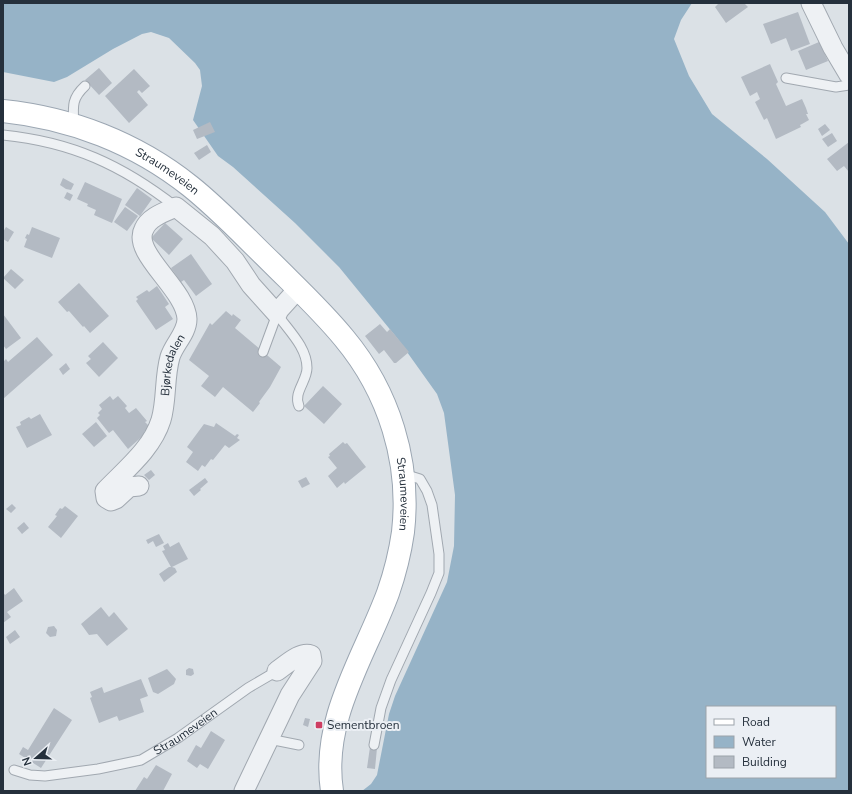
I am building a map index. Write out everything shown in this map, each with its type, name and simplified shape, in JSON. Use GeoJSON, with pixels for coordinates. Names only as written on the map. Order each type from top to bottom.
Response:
{"type":"FeatureCollection","features":[{"type":"Feature","properties":{"kind":"main road","name":"Straumeveien"},"geometry":{"type":"LineString","coordinates":[[3,111],[45,117],[74,125],[123,144],[153,160],[191,187],[219,212],[298,289],[346,340],[370,374],[381,396],[398,444],[404,474],[405,503],[399,555],[387,595],[345,691],[334,732],[330,768],[332,791]]}},
{"type":"Feature","properties":{"kind":"street"},"geometry":{"type":"LineString","coordinates":[[811,3],[833,48],[849,75]]}},
{"type":"Feature","properties":{"kind":"street","name":"Straumeveien"},"geometry":{"type":"LineString","coordinates":[[176,207],[212,236],[235,261],[251,285],[277,314]]}},
{"type":"Feature","properties":{"kind":"street","name":"Bjørkedalen"},"geometry":{"type":"LineString","coordinates":[[138,486],[129,487],[111,501],[106,498],[105,491],[144,450],[156,431],[161,420],[165,400],[167,372],[170,357],[185,329],[187,320],[180,298],[146,252],[142,236],[144,229],[148,224],[158,216],[176,207]]}},
{"type":"Feature","properties":{"kind":"street"},"geometry":{"type":"LineString","coordinates":[[277,314],[278,310],[298,289]]}},
{"type":"Feature","properties":{"kind":"street","name":"Straumeveien"},"geometry":{"type":"LineString","coordinates":[[244,791],[290,695],[312,661],[311,655],[307,654],[300,656],[276,671]]}},
{"type":"Feature","properties":{"kind":"lane"},"geometry":{"type":"LineString","coordinates":[[786,78],[836,87],[849,85]]}},
{"type":"Feature","properties":{"kind":"lane"},"geometry":{"type":"LineString","coordinates":[[74,125],[74,99],[78,92],[85,86]]}},
{"type":"Feature","properties":{"kind":"lane","name":"Straumeveien"},"geometry":{"type":"LineString","coordinates":[[3,135],[52,143],[81,152],[111,165],[140,181],[176,207]]}},
{"type":"Feature","properties":{"kind":"lane"},"geometry":{"type":"LineString","coordinates":[[263,352],[277,314]]}},
{"type":"Feature","properties":{"kind":"lane","name":"Straumeveien"},"geometry":{"type":"LineString","coordinates":[[277,314],[303,349],[306,360],[307,370],[297,397],[299,406]]}},
{"type":"Feature","properties":{"kind":"lane"},"geometry":{"type":"LineString","coordinates":[[374,745],[381,708],[391,680],[439,573],[439,554],[432,505],[427,491],[420,479],[404,474]]}},
{"type":"Feature","properties":{"kind":"lane","name":"Straumeveien"},"geometry":{"type":"LineString","coordinates":[[14,770],[30,775],[45,776],[98,769],[141,760],[178,738],[248,688],[276,671]]}},
{"type":"Feature","properties":{"kind":"lane"},"geometry":{"type":"LineString","coordinates":[[269,739],[299,744]]}},
{"type":"Feature","properties":{"kind":"water"},"geometry":{"type":"Polygon","coordinates":[[[3,3],[692,3],[681,20],[674,39],[689,76],[712,114],[767,159],[825,212],[849,244],[849,791],[362,791],[371,784],[377,775],[389,714],[395,696],[447,582],[454,546],[455,495],[444,413],[437,394],[397,338],[339,267],[295,223],[233,167],[218,156],[193,120],[202,86],[200,70],[195,63],[169,38],[151,32],[142,34],[113,49],[67,77],[54,82],[3,72],[3,3]]]}},
{"type":"Feature","properties":{"kind":"building"},"geometry":{"type":"Polygon","coordinates":[[[717,3],[744,3],[748,7],[726,23],[715,7],[718,4],[717,3]]]}},
{"type":"Feature","properties":{"kind":"building"},"geometry":{"type":"Polygon","coordinates":[[[798,12],[810,44],[791,51],[786,38],[771,44],[763,24],[798,12]]]}},
{"type":"Feature","properties":{"kind":"building"},"geometry":{"type":"Polygon","coordinates":[[[819,42],[828,61],[806,70],[798,51],[819,42]]]}},
{"type":"Feature","properties":{"kind":"building"},"geometry":{"type":"Polygon","coordinates":[[[770,64],[778,82],[776,84],[786,106],[802,99],[809,120],[800,125],[801,127],[776,139],[767,118],[764,120],[755,102],[760,99],[757,92],[750,96],[741,77],[770,64]]]}},
{"type":"Feature","properties":{"kind":"building"},"geometry":{"type":"Polygon","coordinates":[[[99,68],[112,83],[99,95],[85,80],[99,68]]]}},
{"type":"Feature","properties":{"kind":"building"},"geometry":{"type":"Polygon","coordinates":[[[134,69],[150,86],[142,93],[139,90],[137,92],[148,105],[129,123],[105,96],[134,69]]]}},
{"type":"Feature","properties":{"kind":"building"},"geometry":{"type":"Polygon","coordinates":[[[210,122],[215,132],[197,139],[193,130],[210,122]]]}},
{"type":"Feature","properties":{"kind":"building"},"geometry":{"type":"Polygon","coordinates":[[[825,124],[830,130],[822,136],[818,129],[825,124]]]}},
{"type":"Feature","properties":{"kind":"building"},"geometry":{"type":"Polygon","coordinates":[[[832,133],[837,141],[828,147],[822,139],[832,133]]]}},
{"type":"Feature","properties":{"kind":"building"},"geometry":{"type":"Polygon","coordinates":[[[849,142],[849,172],[844,166],[837,171],[827,159],[849,142]]]}},
{"type":"Feature","properties":{"kind":"building"},"geometry":{"type":"Polygon","coordinates":[[[207,145],[211,152],[199,160],[194,153],[207,145]]]}},
{"type":"Feature","properties":{"kind":"building"},"geometry":{"type":"Polygon","coordinates":[[[63,178],[74,184],[71,190],[60,185],[63,178]]]}},
{"type":"Feature","properties":{"kind":"building"},"geometry":{"type":"Polygon","coordinates":[[[85,182],[122,199],[112,223],[94,215],[96,210],[77,199],[85,182]]]}},
{"type":"Feature","properties":{"kind":"building"},"geometry":{"type":"Polygon","coordinates":[[[137,188],[152,199],[140,216],[125,205],[137,188]]]}},
{"type":"Feature","properties":{"kind":"building"},"geometry":{"type":"Polygon","coordinates":[[[67,192],[73,195],[70,201],[64,198],[67,192]]]}},
{"type":"Feature","properties":{"kind":"building"},"geometry":{"type":"Polygon","coordinates":[[[125,207],[138,216],[127,231],[114,222],[125,207]]]}},
{"type":"Feature","properties":{"kind":"building"},"geometry":{"type":"Polygon","coordinates":[[[165,223],[183,239],[169,255],[151,238],[165,223]]]}},
{"type":"Feature","properties":{"kind":"building"},"geometry":{"type":"Polygon","coordinates":[[[6,227],[14,232],[8,242],[3,239],[3,232],[6,227]]]}},
{"type":"Feature","properties":{"kind":"building"},"geometry":{"type":"Polygon","coordinates":[[[32,227],[60,238],[52,258],[24,247],[27,239],[25,238],[27,234],[29,235],[32,227]]]}},
{"type":"Feature","properties":{"kind":"building"},"geometry":{"type":"Polygon","coordinates":[[[191,254],[212,284],[196,296],[184,280],[181,282],[171,268],[191,254]]]}},
{"type":"Feature","properties":{"kind":"building"},"geometry":{"type":"Polygon","coordinates":[[[11,269],[24,280],[15,289],[3,278],[11,269]]]}},
{"type":"Feature","properties":{"kind":"building"},"geometry":{"type":"Polygon","coordinates":[[[79,283],[109,316],[90,333],[58,302],[79,283]]]}},
{"type":"Feature","properties":{"kind":"building"},"geometry":{"type":"Polygon","coordinates":[[[157,286],[169,304],[165,307],[173,319],[156,330],[136,301],[138,299],[136,297],[147,290],[149,292],[157,286]]]}},
{"type":"Feature","properties":{"kind":"building"},"geometry":{"type":"Polygon","coordinates":[[[226,311],[232,316],[233,314],[241,320],[235,328],[281,367],[270,387],[253,412],[223,387],[215,397],[201,386],[209,376],[189,360],[210,323],[212,325],[226,311]]]}},
{"type":"Feature","properties":{"kind":"building"},"geometry":{"type":"Polygon","coordinates":[[[3,314],[21,338],[6,349],[3,345],[3,314]]]}},
{"type":"Feature","properties":{"kind":"building"},"geometry":{"type":"Polygon","coordinates":[[[380,324],[387,332],[390,329],[409,352],[396,363],[394,363],[384,350],[379,354],[365,336],[380,324]]]}},
{"type":"Feature","properties":{"kind":"building"},"geometry":{"type":"Polygon","coordinates":[[[37,337],[53,355],[3,399],[3,362],[6,359],[8,362],[37,337]]]}},
{"type":"Feature","properties":{"kind":"building"},"geometry":{"type":"Polygon","coordinates":[[[103,342],[118,358],[99,377],[86,363],[91,359],[88,356],[103,342]]]}},
{"type":"Feature","properties":{"kind":"building"},"geometry":{"type":"Polygon","coordinates":[[[66,363],[70,369],[63,375],[59,369],[66,363]]]}},
{"type":"Feature","properties":{"kind":"building"},"geometry":{"type":"Polygon","coordinates":[[[323,386],[342,404],[324,424],[304,406],[323,386]]]}},
{"type":"Feature","properties":{"kind":"building"},"geometry":{"type":"Polygon","coordinates":[[[110,396],[113,400],[118,396],[127,406],[125,408],[129,413],[136,408],[147,421],[145,422],[149,426],[144,432],[146,433],[128,449],[113,430],[109,433],[97,418],[100,415],[98,413],[102,409],[99,405],[110,396]]]}},
{"type":"Feature","properties":{"kind":"building"},"geometry":{"type":"Polygon","coordinates":[[[40,414],[52,435],[27,448],[16,427],[21,425],[20,422],[29,417],[31,419],[40,414]]]}},
{"type":"Feature","properties":{"kind":"building"},"geometry":{"type":"Polygon","coordinates":[[[96,422],[107,436],[94,447],[82,434],[96,422]]]}},
{"type":"Feature","properties":{"kind":"building"},"geometry":{"type":"Polygon","coordinates":[[[216,423],[235,436],[237,434],[239,435],[237,438],[240,440],[229,448],[225,445],[213,460],[211,459],[205,467],[202,465],[198,471],[186,462],[193,452],[187,447],[204,424],[214,427],[216,423]]]}},
{"type":"Feature","properties":{"kind":"building"},"geometry":{"type":"Polygon","coordinates":[[[343,442],[345,444],[347,443],[366,467],[345,484],[344,482],[337,488],[328,476],[337,468],[328,457],[330,456],[329,454],[343,442]]]}},
{"type":"Feature","properties":{"kind":"building"},"geometry":{"type":"Polygon","coordinates":[[[151,470],[155,475],[149,480],[144,475],[151,470]]]}},
{"type":"Feature","properties":{"kind":"building"},"geometry":{"type":"Polygon","coordinates":[[[306,477],[310,484],[302,488],[298,481],[306,477]]]}},
{"type":"Feature","properties":{"kind":"building"},"geometry":{"type":"Polygon","coordinates":[[[205,478],[208,482],[194,496],[189,490],[205,478]]]}},
{"type":"Feature","properties":{"kind":"building"},"geometry":{"type":"Polygon","coordinates":[[[12,504],[16,508],[11,513],[6,509],[12,504]]]}},
{"type":"Feature","properties":{"kind":"building"},"geometry":{"type":"Polygon","coordinates":[[[65,506],[78,516],[61,538],[48,527],[57,516],[55,515],[60,508],[62,509],[65,506]]]}},
{"type":"Feature","properties":{"kind":"building"},"geometry":{"type":"Polygon","coordinates":[[[24,522],[29,528],[22,534],[17,528],[24,522]]]}},
{"type":"Feature","properties":{"kind":"building"},"geometry":{"type":"Polygon","coordinates":[[[159,534],[164,543],[156,547],[153,541],[148,544],[146,540],[159,534]]]}},
{"type":"Feature","properties":{"kind":"building"},"geometry":{"type":"Polygon","coordinates":[[[179,542],[188,559],[172,567],[175,568],[177,572],[164,582],[159,574],[171,567],[162,551],[165,550],[163,546],[168,543],[170,547],[179,542]]]}},
{"type":"Feature","properties":{"kind":"building"},"geometry":{"type":"Polygon","coordinates":[[[14,588],[23,601],[7,612],[11,617],[3,623],[3,592],[5,595],[14,588]]]}},
{"type":"Feature","properties":{"kind":"building"},"geometry":{"type":"Polygon","coordinates":[[[101,607],[109,617],[114,612],[128,629],[107,646],[97,634],[89,635],[81,624],[101,607]]]}},
{"type":"Feature","properties":{"kind":"building"},"geometry":{"type":"Polygon","coordinates":[[[54,626],[57,630],[56,636],[50,637],[46,633],[48,627],[54,626]]]}},
{"type":"Feature","properties":{"kind":"building"},"geometry":{"type":"Polygon","coordinates":[[[15,630],[20,637],[10,644],[6,637],[15,630]]]}},
{"type":"Feature","properties":{"kind":"building"},"geometry":{"type":"Polygon","coordinates":[[[189,668],[193,669],[194,674],[191,676],[186,675],[186,670],[189,668]]]}},
{"type":"Feature","properties":{"kind":"building"},"geometry":{"type":"Polygon","coordinates":[[[167,669],[176,679],[174,684],[158,694],[153,692],[148,678],[167,669]]]}},
{"type":"Feature","properties":{"kind":"building"},"geometry":{"type":"Polygon","coordinates":[[[141,679],[148,696],[140,699],[144,712],[119,721],[117,716],[99,723],[90,698],[92,697],[90,692],[102,687],[104,693],[141,679]]]}},
{"type":"Feature","properties":{"kind":"building"},"geometry":{"type":"Polygon","coordinates":[[[54,708],[72,720],[41,768],[19,754],[23,747],[28,750],[54,708]]]}},
{"type":"Feature","properties":{"kind":"building"},"geometry":{"type":"Polygon","coordinates":[[[305,718],[310,719],[308,727],[303,725],[305,718]]]}},
{"type":"Feature","properties":{"kind":"building"},"geometry":{"type":"Polygon","coordinates":[[[211,731],[225,740],[208,769],[200,764],[197,768],[187,761],[196,745],[201,748],[211,731]]]}},
{"type":"Feature","properties":{"kind":"building"},"geometry":{"type":"Polygon","coordinates":[[[370,747],[377,748],[375,769],[367,768],[370,747]]]}},
{"type":"Feature","properties":{"kind":"building"},"geometry":{"type":"Polygon","coordinates":[[[156,765],[172,774],[163,791],[135,791],[144,777],[147,779],[156,765]]]}},
{"type":"Feature","properties":{"kind":"place","name":"Sementbroen"},"geometry":{"type":"Point","coordinates":[319,725]}}]}
